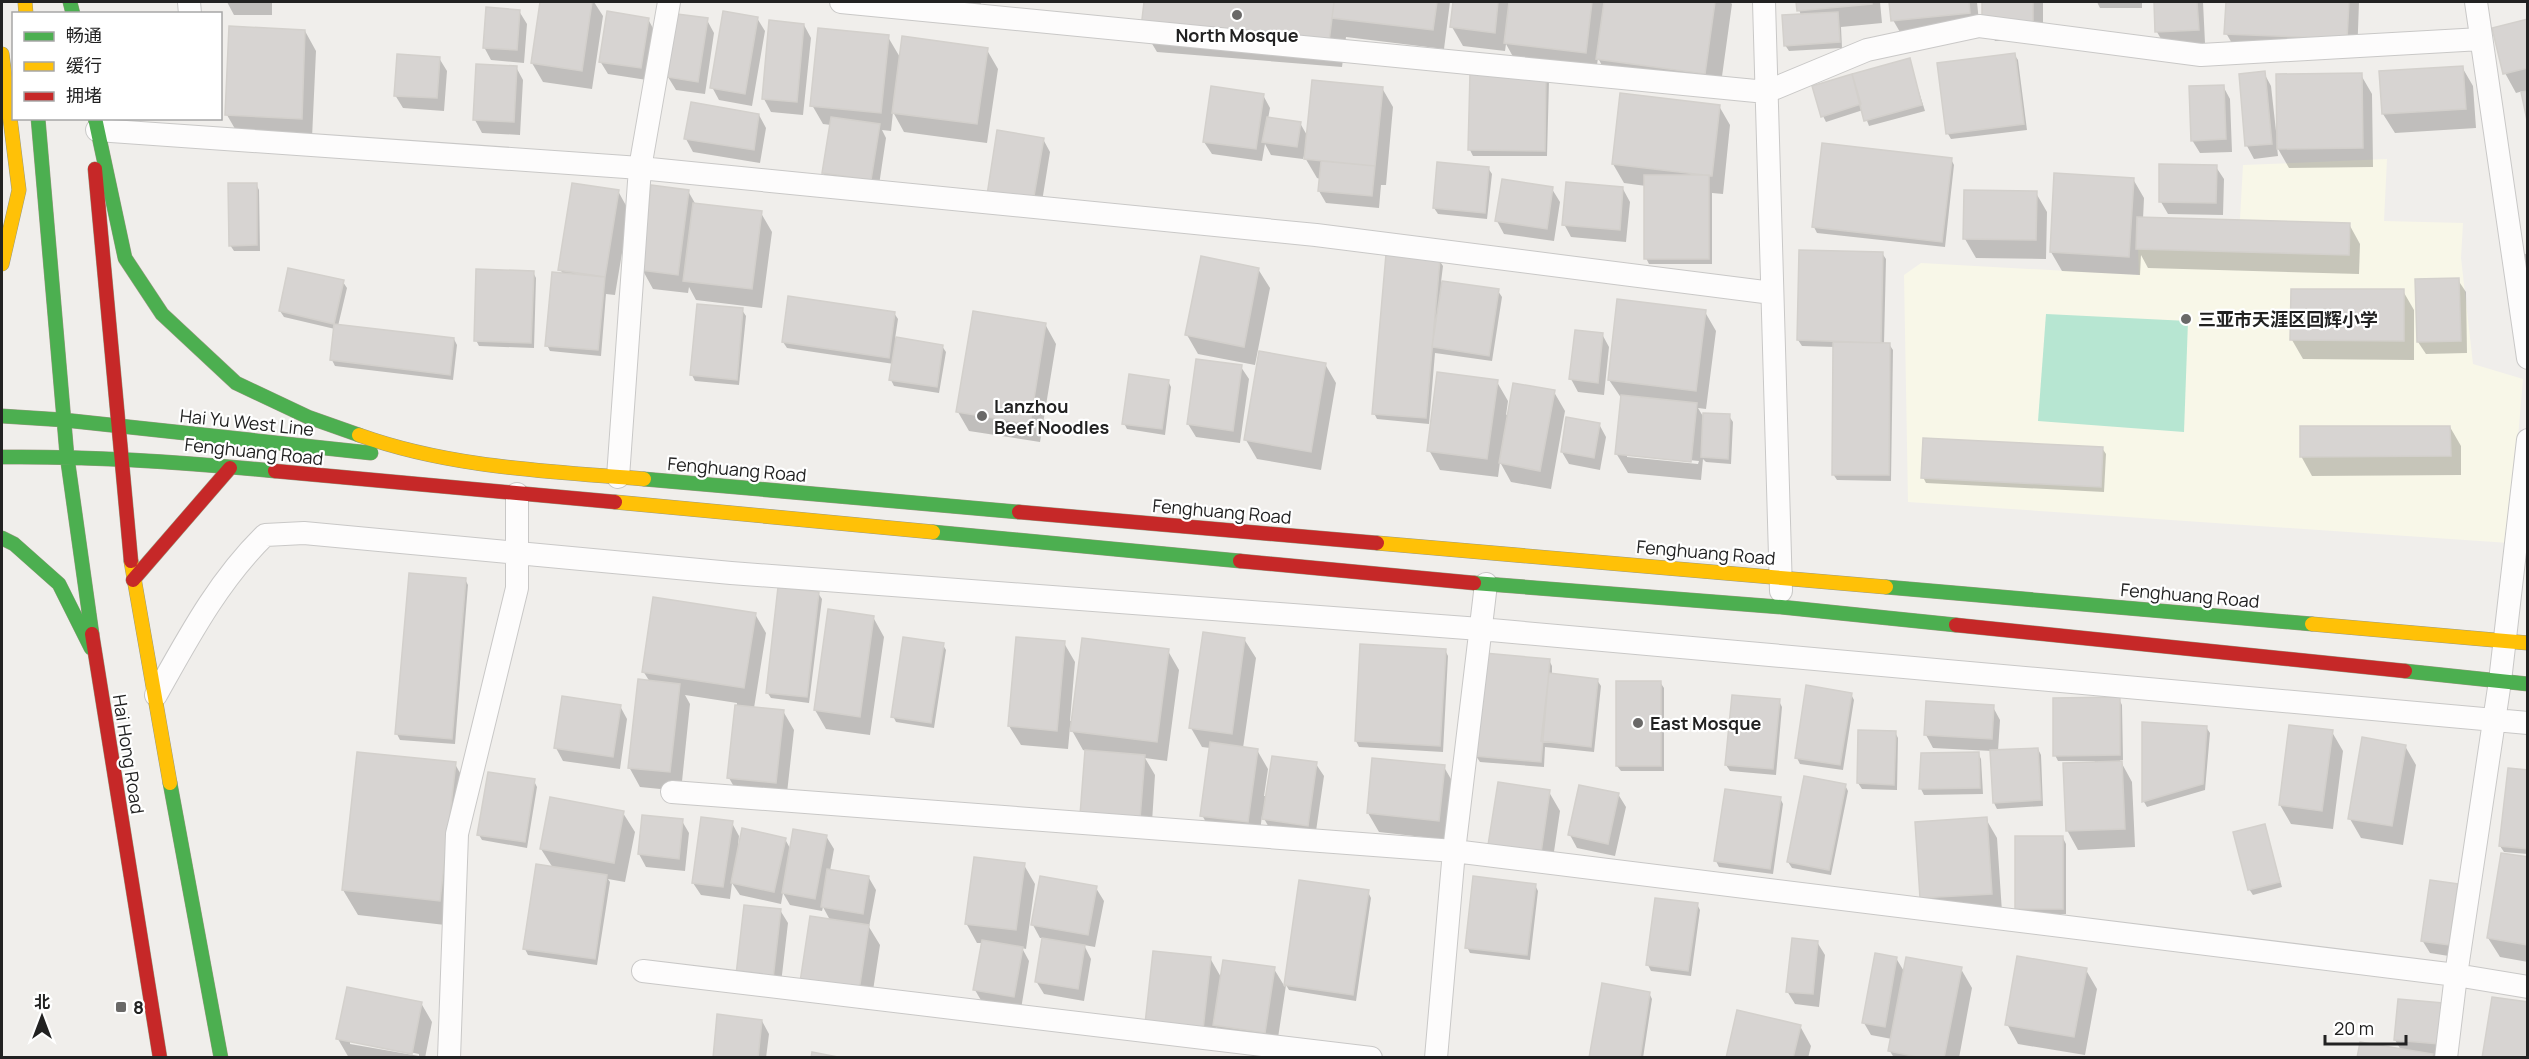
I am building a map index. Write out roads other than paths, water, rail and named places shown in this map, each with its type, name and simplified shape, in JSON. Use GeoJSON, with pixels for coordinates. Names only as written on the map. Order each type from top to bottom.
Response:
{"type":"FeatureCollection","features":[{"type":"Feature","properties":{"kind":"main road"},"geometry":{"type":"LineString","coordinates":[[2,54],[19,190],[2,264]]}},
{"type":"Feature","properties":{"kind":"main road"},"geometry":{"type":"LineString","coordinates":[[38,120],[67,456]]}},
{"type":"Feature","properties":{"kind":"main road"},"geometry":{"type":"LineString","coordinates":[[2,457],[67,456],[120,460],[94,122]]}},
{"type":"Feature","properties":{"kind":"main road","name":"Fenghuang Road"},"geometry":{"type":"LineString","coordinates":[[94,122],[125,258],[162,314],[236,383],[308,417],[398,449],[489,466],[1780,576],[2528,643]]}},
{"type":"Feature","properties":{"kind":"main road","name":"Hai Yu West Line"},"geometry":{"type":"LineString","coordinates":[[2,416],[64,420],[489,466]]}},
{"type":"Feature","properties":{"kind":"main road","name":"Hai Hong Road"},"geometry":{"type":"LineString","coordinates":[[67,456],[95,657],[160,1058]]}},
{"type":"Feature","properties":{"kind":"main road","name":"Fenghuang Road"},"geometry":{"type":"LineString","coordinates":[[120,460],[163,460],[1486,585],[1781,607],[2528,684]]}},
{"type":"Feature","properties":{"kind":"main road","name":"Hai Hong Road"},"geometry":{"type":"LineString","coordinates":[[120,460],[133,580],[221,1058]]}},
{"type":"Feature","properties":{"kind":"main road"},"geometry":{"type":"LineString","coordinates":[[133,580],[230,468]]}},
{"type":"Feature","properties":{"kind":"main road"},"geometry":{"type":"LineString","coordinates":[[2,538],[14,544],[60,584],[95,657]]}},
{"type":"Feature","properties":{"kind":"street"},"geometry":{"type":"LineString","coordinates":[[618,477],[640,168],[669,2]]}},
{"type":"Feature","properties":{"kind":"street"},"geometry":{"type":"LineString","coordinates":[[841,2],[1766,92],[1867,50],[1979,26],[2201,55],[2481,39]]}},
{"type":"Feature","properties":{"kind":"street"},"geometry":{"type":"LineString","coordinates":[[1764,2],[1781,607]]}},
{"type":"Feature","properties":{"kind":"street"},"geometry":{"type":"LineString","coordinates":[[2476,2],[2528,358]]}},
{"type":"Feature","properties":{"kind":"street"},"geometry":{"type":"LineString","coordinates":[[94,122],[206,128],[640,168],[1316,235],[1772,293]]}},
{"type":"Feature","properties":{"kind":"street"},"geometry":{"type":"LineString","coordinates":[[2446,1058],[2456,975],[2500,681],[2528,440]]}},
{"type":"Feature","properties":{"kind":"street"},"geometry":{"type":"LineString","coordinates":[[449,1058],[458,834],[516,588],[517,494]]}},
{"type":"Feature","properties":{"kind":"street"},"geometry":{"type":"LineString","coordinates":[[156,695],[205,609],[243,556],[265,535],[304,533],[731,573],[1480,629],[2494,718],[2528,723]]}},
{"type":"Feature","properties":{"kind":"street"},"geometry":{"type":"LineString","coordinates":[[1436,1058],[1454,851],[1486,585]]}},
{"type":"Feature","properties":{"kind":"street"},"geometry":{"type":"LineString","coordinates":[[672,792],[1454,851],[2456,975],[2528,987]]}},
{"type":"Feature","properties":{"kind":"street"},"geometry":{"type":"LineString","coordinates":[[643,971],[1371,1058]]}},
{"type":"Feature","properties":{"kind":"place","name":"North Mosque"},"geometry":{"type":"Point","coordinates":[1237,15]}},
{"type":"Feature","properties":{"kind":"place","name":"三亚市天涯区回辉小学"},"geometry":{"type":"Point","coordinates":[2186,319]}},
{"type":"Feature","properties":{"kind":"place","name":"Lanzhou Beef Noodles"},"geometry":{"type":"Point","coordinates":[982,416]}},
{"type":"Feature","properties":{"kind":"place","name":"East Mosque"},"geometry":{"type":"Point","coordinates":[1638,723]}},
{"type":"Feature","properties":{"kind":"place","name":"8"},"geometry":{"type":"Point","coordinates":[121,1007]}}]}
